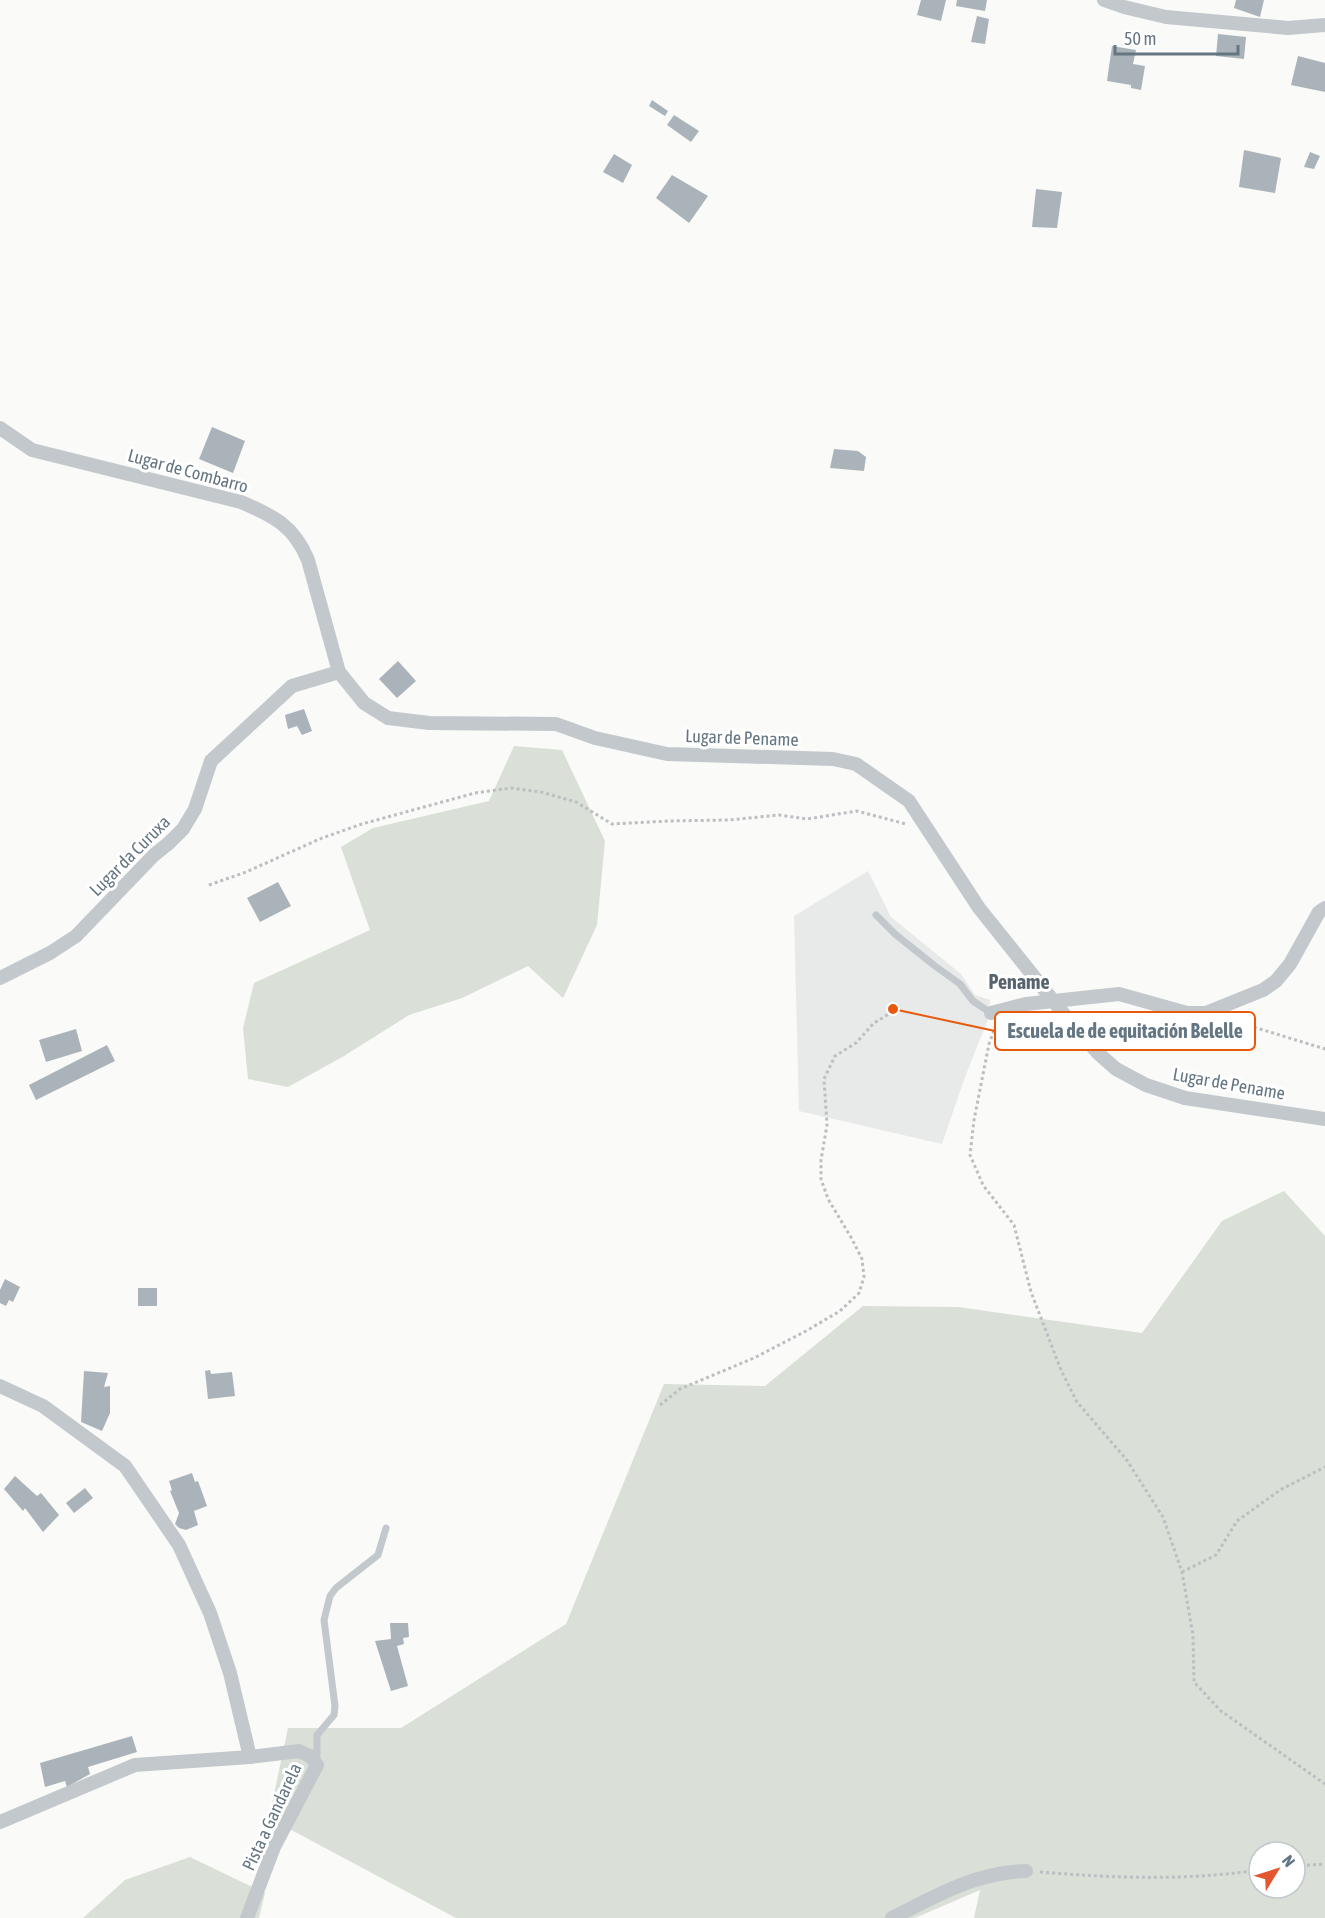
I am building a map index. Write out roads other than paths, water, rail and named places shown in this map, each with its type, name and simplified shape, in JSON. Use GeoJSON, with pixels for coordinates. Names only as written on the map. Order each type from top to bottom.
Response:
{"type":"FeatureCollection","features":[{"type":"Feature","properties":{"kind":"street"},"geometry":{"type":"LineString","coordinates":[[1104,0],[1124,8],[1166,17],[1288,28],[1325,25]]}},
{"type":"Feature","properties":{"kind":"street","name":"Lugar de Combarro"},"geometry":{"type":"LineString","coordinates":[[0,428],[32,450],[241,502],[269,514],[290,529],[301,544],[308,560],[339,672]]}},
{"type":"Feature","properties":{"kind":"street","name":"Lugar da Curuxa"},"geometry":{"type":"LineString","coordinates":[[0,978],[50,953],[76,936],[154,855],[183,829],[195,808],[211,761],[292,687],[339,672]]}},
{"type":"Feature","properties":{"kind":"street","name":"Lugar de Pename"},"geometry":{"type":"LineString","coordinates":[[339,672],[364,703],[388,718],[429,723],[556,724],[595,738],[667,754],[833,759],[856,764],[909,801],[979,908],[1052,1001],[1099,1054],[1116,1069],[1146,1085],[1185,1098],[1325,1119]]}},
{"type":"Feature","properties":{"kind":"street"},"geometry":{"type":"LineString","coordinates":[[997,1011],[1026,1004],[1119,994],[1187,1013],[1206,1013],[1263,990],[1276,981],[1290,964],[1319,912],[1325,908]]}},
{"type":"Feature","properties":{"kind":"street"},"geometry":{"type":"LineString","coordinates":[[0,1386],[43,1406],[125,1466],[179,1545],[210,1613],[230,1673],[250,1757]]}},
{"type":"Feature","properties":{"kind":"street","name":"Pista a Gandarela"},"geometry":{"type":"LineString","coordinates":[[0,1822],[135,1765],[250,1757],[299,1751],[310,1756],[317,1765],[274,1847],[247,1918]]}},
{"type":"Feature","properties":{"kind":"street"},"geometry":{"type":"LineString","coordinates":[[892,1918],[965,1882],[1006,1871],[1026,1871]]}},
{"type":"Feature","properties":{"kind":"lane"},"geometry":{"type":"LineString","coordinates":[[876,915],[911,947],[960,984],[973,1001],[997,1011]]}},
{"type":"Feature","properties":{"kind":"lane"},"geometry":{"type":"LineString","coordinates":[[317,1765],[317,1735],[334,1715],[324,1620],[330,1596],[336,1588],[378,1555],[386,1528]]}},
{"type":"Feature","properties":{"kind":"place","name":"Escuela de de equitación Belelle"},"geometry":{"type":"Point","coordinates":[893,1009]}},
{"type":"Feature","properties":{"kind":"district","name":"Pename"},"geometry":{"type":"Point","coordinates":[1019,982]}}]}
